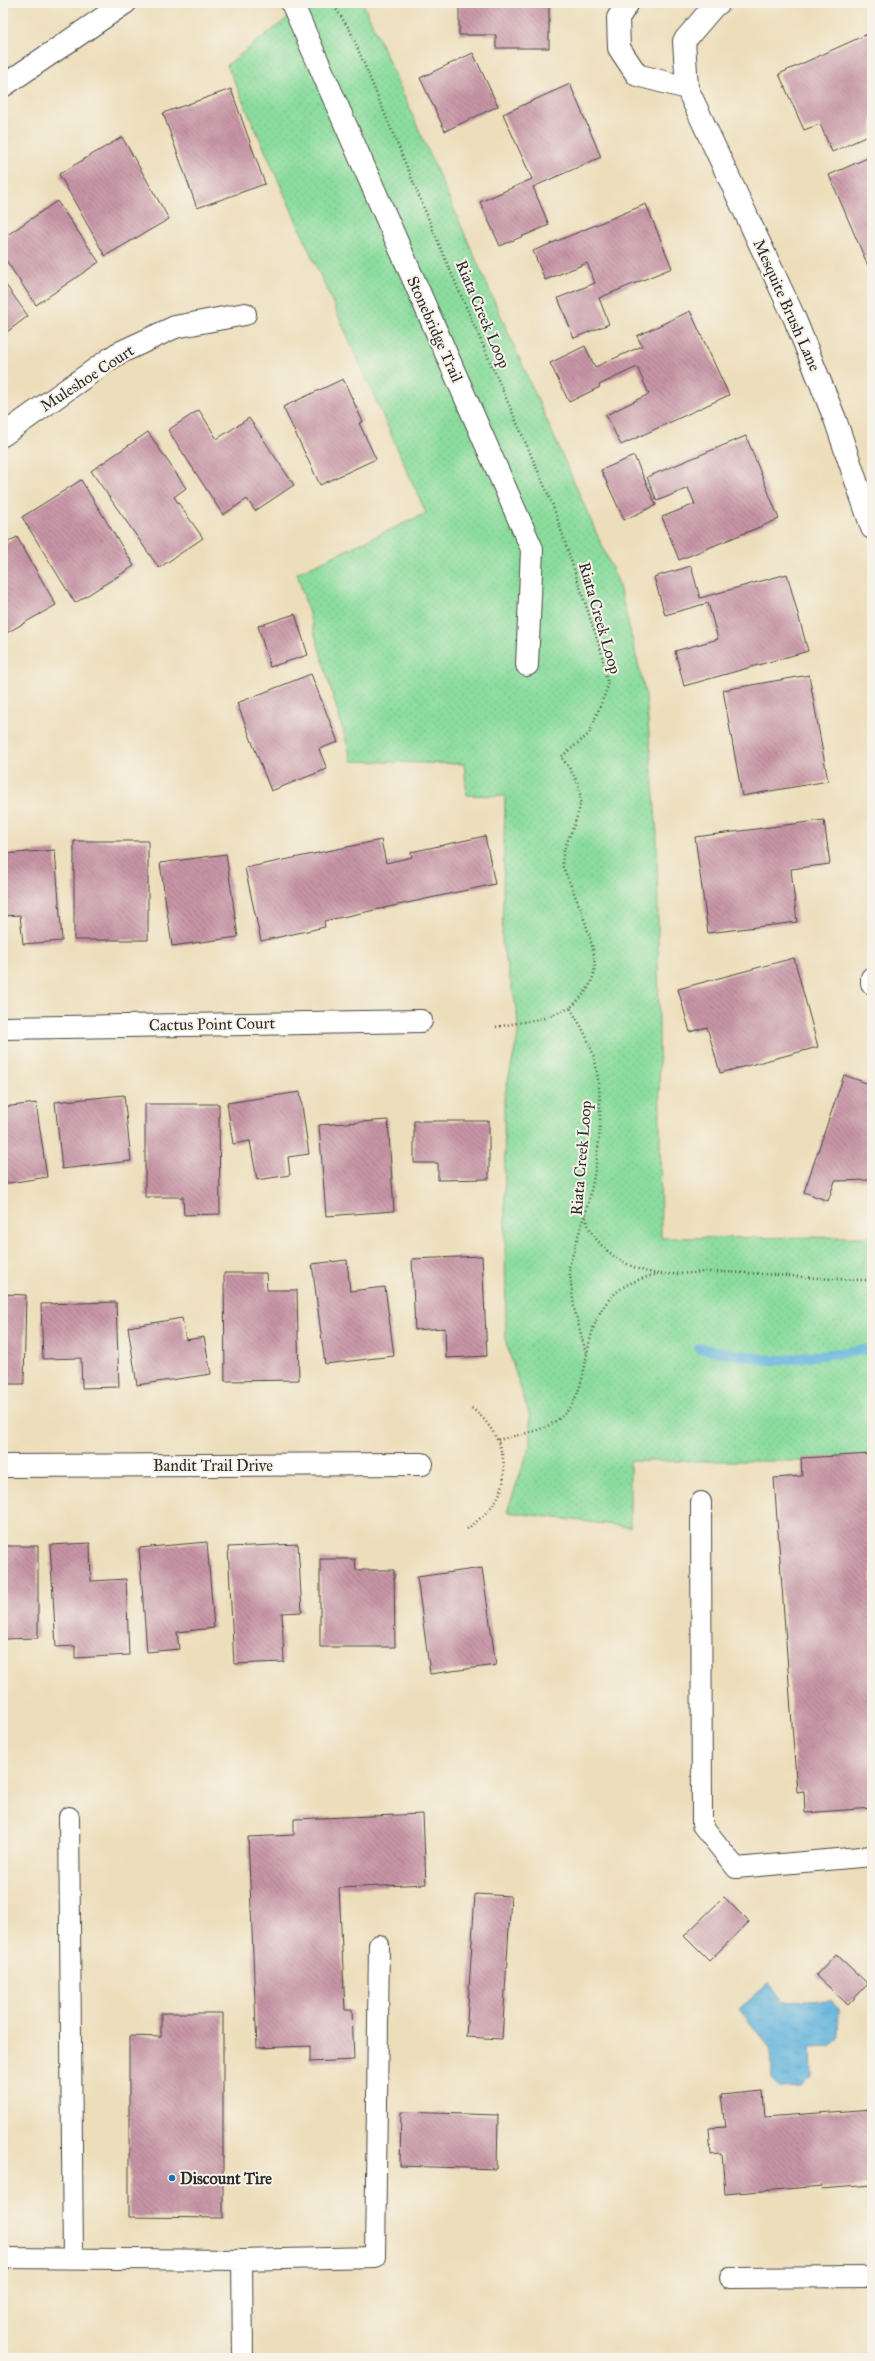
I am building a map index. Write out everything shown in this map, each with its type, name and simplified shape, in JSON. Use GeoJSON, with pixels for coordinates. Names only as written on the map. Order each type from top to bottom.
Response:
{"type":"FeatureCollection","features":[{"type":"Feature","properties":{"kind":"street"},"geometry":{"type":"LineString","coordinates":[[3,86],[125,3]]}},
{"type":"Feature","properties":{"kind":"street","name":"Stonebridge Trail"},"geometry":{"type":"LineString","coordinates":[[292,3],[532,549],[528,665]]}},
{"type":"Feature","properties":{"kind":"street","name":"Mesquite Brush Lane"},"geometry":{"type":"LineString","coordinates":[[714,4],[684,41],[687,88],[794,317],[835,419],[872,528]]}},
{"type":"Feature","properties":{"kind":"street"},"geometry":{"type":"LineString","coordinates":[[623,10],[619,48],[637,75],[687,88]]}},
{"type":"Feature","properties":{"kind":"street","name":"Muleshoe Court"},"geometry":{"type":"LineString","coordinates":[[3,435],[117,354],[175,327],[245,314]]}},
{"type":"Feature","properties":{"kind":"street"},"geometry":{"type":"LineString","coordinates":[[872,978],[872,983]]}},
{"type":"Feature","properties":{"kind":"street","name":"Cactus Point Court"},"geometry":{"type":"LineString","coordinates":[[3,1028],[421,1021]]}},
{"type":"Feature","properties":{"kind":"street","name":"Bandit Trail Drive"},"geometry":{"type":"LineString","coordinates":[[3,1466],[422,1464]]}},
{"type":"Feature","properties":{"kind":"lane"},"geometry":{"type":"LineString","coordinates":[[701,1502],[702,1826],[736,1868],[872,1856]]}},
{"type":"Feature","properties":{"kind":"lane"},"geometry":{"type":"LineString","coordinates":[[69,1817],[73,2258]]}},
{"type":"Feature","properties":{"kind":"lane"},"geometry":{"type":"LineString","coordinates":[[3,2258],[242,2260],[375,2257],[379,1945]]}},
{"type":"Feature","properties":{"kind":"lane"},"geometry":{"type":"LineString","coordinates":[[242,2260],[243,2358]]}},
{"type":"Feature","properties":{"kind":"lane"},"geometry":{"type":"LineString","coordinates":[[730,2278],[872,2277]]}},
{"type":"Feature","properties":{"kind":"path","name":"Riata Creek Loop"},"geometry":{"type":"LineString","coordinates":[[332,3],[350,30],[446,261],[552,503],[601,651],[608,686],[589,734],[561,756],[577,778],[581,804],[579,815],[564,848],[562,858],[563,867],[588,930],[595,965],[589,986],[583,996],[570,1008],[589,1044],[596,1066],[599,1094],[597,1154],[585,1215],[590,1230],[603,1248],[630,1264],[657,1274],[714,1272],[819,1279],[872,1280]]}},
{"type":"Feature","properties":{"kind":"path"},"geometry":{"type":"LineString","coordinates":[[496,1027],[544,1018],[570,1008]]}},
{"type":"Feature","properties":{"kind":"path"},"geometry":{"type":"LineString","coordinates":[[585,1215],[573,1248],[569,1267],[574,1308],[586,1353]]}},
{"type":"Feature","properties":{"kind":"path"},"geometry":{"type":"LineString","coordinates":[[498,1440],[542,1428],[564,1414],[579,1390],[584,1377],[586,1353],[594,1325],[614,1295],[633,1283],[657,1274]]}},
{"type":"Feature","properties":{"kind":"path"},"geometry":{"type":"LineString","coordinates":[[467,1529],[494,1504],[503,1485],[504,1475],[498,1440],[486,1422],[470,1407]]}},
{"type":"Feature","properties":{"kind":"green space"},"geometry":{"type":"Polygon","coordinates":[[[307,3],[363,3],[618,582],[646,696],[657,835],[661,1238],[872,1237],[872,1461],[630,1461],[630,1527],[507,1512],[530,1445],[530,1417],[506,1343],[504,1099],[518,1035],[517,1010],[502,944],[505,796],[467,795],[464,764],[352,761],[297,573],[426,513],[227,65],[307,3]]]}},
{"type":"Feature","properties":{"kind":"water"},"geometry":{"type":"Polygon","coordinates":[[[769,1983],[783,2002],[831,2000],[839,2009],[838,2038],[830,2047],[810,2048],[811,2077],[801,2087],[781,2088],[772,2079],[771,2049],[739,2009],[769,1983]]]}},
{"type":"Feature","properties":{"kind":"building"},"geometry":{"type":"Polygon","coordinates":[[[459,3],[549,3],[549,48],[496,48],[496,35],[459,35],[459,3]]]}},
{"type":"Feature","properties":{"kind":"building"},"geometry":{"type":"Polygon","coordinates":[[[872,32],[872,134],[832,152],[820,124],[804,130],[779,74],[872,32]]]}},
{"type":"Feature","properties":{"kind":"building"},"geometry":{"type":"Polygon","coordinates":[[[473,53],[498,106],[445,131],[420,78],[473,53]]]}},
{"type":"Feature","properties":{"kind":"building"},"geometry":{"type":"Polygon","coordinates":[[[570,84],[601,157],[533,187],[549,225],[500,246],[480,202],[532,179],[503,114],[570,84]]]}},
{"type":"Feature","properties":{"kind":"building"},"geometry":{"type":"Polygon","coordinates":[[[231,89],[265,184],[197,208],[163,113],[231,89]]]}},
{"type":"Feature","properties":{"kind":"building"},"geometry":{"type":"Polygon","coordinates":[[[122,137],[169,219],[105,256],[59,174],[122,137]]]}},
{"type":"Feature","properties":{"kind":"building"},"geometry":{"type":"Polygon","coordinates":[[[872,156],[872,275],[829,175],[872,156]]]}},
{"type":"Feature","properties":{"kind":"building"},"geometry":{"type":"Polygon","coordinates":[[[57,201],[99,262],[36,305],[3,256],[3,238],[57,201]]]}},
{"type":"Feature","properties":{"kind":"building"},"geometry":{"type":"Polygon","coordinates":[[[646,204],[672,268],[599,298],[609,324],[574,338],[558,298],[595,283],[587,263],[545,280],[533,251],[646,204]]]}},
{"type":"Feature","properties":{"kind":"building"},"geometry":{"type":"Polygon","coordinates":[[[3,281],[28,316],[3,335],[3,281]]]}},
{"type":"Feature","properties":{"kind":"building"},"geometry":{"type":"Polygon","coordinates":[[[690,311],[729,395],[621,445],[606,415],[649,394],[637,367],[599,385],[600,387],[569,402],[550,363],[585,346],[595,367],[642,346],[637,336],[690,311]]]}},
{"type":"Feature","properties":{"kind":"building"},"geometry":{"type":"Polygon","coordinates":[[[343,379],[363,422],[359,423],[376,459],[320,485],[283,407],[343,379]]]}},
{"type":"Feature","properties":{"kind":"building"},"geometry":{"type":"Polygon","coordinates":[[[199,410],[217,439],[249,418],[294,485],[255,511],[247,499],[223,515],[168,430],[199,410]]]}},
{"type":"Feature","properties":{"kind":"building"},"geometry":{"type":"Polygon","coordinates":[[[148,432],[186,488],[174,497],[203,538],[159,568],[91,471],[148,432]]]}},
{"type":"Feature","properties":{"kind":"building"},"geometry":{"type":"Polygon","coordinates":[[[746,436],[779,519],[679,560],[662,517],[695,504],[688,488],[657,501],[647,477],[746,436]]]}},
{"type":"Feature","properties":{"kind":"building"},"geometry":{"type":"Polygon","coordinates":[[[634,456],[656,505],[624,520],[601,470],[634,456]]]}},
{"type":"Feature","properties":{"kind":"building"},"geometry":{"type":"Polygon","coordinates":[[[81,480],[134,566],[75,603],[22,517],[81,480]]]}},
{"type":"Feature","properties":{"kind":"building"},"geometry":{"type":"Polygon","coordinates":[[[17,537],[56,605],[3,635],[3,545],[17,537]]]}},
{"type":"Feature","properties":{"kind":"building"},"geometry":{"type":"Polygon","coordinates":[[[691,566],[700,598],[787,574],[808,651],[684,686],[675,651],[718,639],[708,603],[665,615],[654,577],[691,566]]]}},
{"type":"Feature","properties":{"kind":"building"},"geometry":{"type":"Polygon","coordinates":[[[295,614],[308,655],[270,667],[258,626],[295,614]]]}},
{"type":"Feature","properties":{"kind":"building"},"geometry":{"type":"Polygon","coordinates":[[[311,674],[338,742],[319,749],[327,769],[271,791],[237,703],[311,674]]]}},
{"type":"Feature","properties":{"kind":"building"},"geometry":{"type":"Polygon","coordinates":[[[809,675],[828,781],[742,796],[723,690],[809,675]]]}},
{"type":"Feature","properties":{"kind":"building"},"geometry":{"type":"Polygon","coordinates":[[[824,820],[830,864],[791,869],[797,922],[708,933],[695,837],[824,820]]]}},
{"type":"Feature","properties":{"kind":"building"},"geometry":{"type":"Polygon","coordinates":[[[485,836],[495,884],[324,921],[325,927],[261,941],[245,868],[381,840],[386,863],[412,857],[411,852],[485,836]]]}},
{"type":"Feature","properties":{"kind":"building"},"geometry":{"type":"Polygon","coordinates":[[[74,841],[148,841],[148,940],[74,940],[74,841]]]}},
{"type":"Feature","properties":{"kind":"building"},"geometry":{"type":"Polygon","coordinates":[[[55,850],[62,941],[23,944],[20,915],[3,916],[3,854],[55,850]]]}},
{"type":"Feature","properties":{"kind":"building"},"geometry":{"type":"Polygon","coordinates":[[[226,854],[238,937],[172,946],[160,863],[226,854]]]}},
{"type":"Feature","properties":{"kind":"building"},"geometry":{"type":"Polygon","coordinates":[[[794,958],[818,1047],[720,1073],[707,1027],[690,1032],[678,989],[794,958]]]}},
{"type":"Feature","properties":{"kind":"building"},"geometry":{"type":"Polygon","coordinates":[[[844,1075],[872,1085],[872,1180],[835,1181],[828,1201],[804,1192],[844,1075]]]}},
{"type":"Feature","properties":{"kind":"building"},"geometry":{"type":"Polygon","coordinates":[[[300,1092],[309,1154],[288,1157],[290,1175],[257,1180],[250,1141],[233,1144],[227,1103],[300,1092]]]}},
{"type":"Feature","properties":{"kind":"building"},"geometry":{"type":"Polygon","coordinates":[[[124,1095],[131,1161],[62,1169],[55,1102],[124,1095]]]}},
{"type":"Feature","properties":{"kind":"building"},"geometry":{"type":"Polygon","coordinates":[[[36,1103],[47,1177],[3,1184],[3,1107],[36,1103]]]}},
{"type":"Feature","properties":{"kind":"building"},"geometry":{"type":"Polygon","coordinates":[[[145,1104],[219,1104],[220,1214],[184,1215],[183,1197],[145,1197],[145,1104]]]}},
{"type":"Feature","properties":{"kind":"building"},"geometry":{"type":"Polygon","coordinates":[[[388,1120],[394,1211],[326,1216],[319,1125],[388,1120]]]}},
{"type":"Feature","properties":{"kind":"building"},"geometry":{"type":"Polygon","coordinates":[[[414,1121],[489,1121],[489,1179],[438,1180],[438,1163],[414,1163],[414,1121]]]}},
{"type":"Feature","properties":{"kind":"building"},"geometry":{"type":"Polygon","coordinates":[[[482,1256],[487,1356],[446,1358],[445,1328],[415,1330],[412,1259],[482,1256]]]}},
{"type":"Feature","properties":{"kind":"building"},"geometry":{"type":"Polygon","coordinates":[[[347,1260],[350,1291],[385,1287],[394,1356],[325,1364],[312,1264],[347,1260]]]}},
{"type":"Feature","properties":{"kind":"building"},"geometry":{"type":"Polygon","coordinates":[[[224,1273],[266,1273],[267,1290],[297,1290],[299,1380],[225,1381],[224,1273]]]}},
{"type":"Feature","properties":{"kind":"building"},"geometry":{"type":"Polygon","coordinates":[[[3,1294],[26,1295],[24,1384],[3,1384],[3,1294]]]}},
{"type":"Feature","properties":{"kind":"building"},"geometry":{"type":"Polygon","coordinates":[[[116,1302],[119,1387],[82,1388],[81,1358],[43,1359],[41,1304],[116,1302]]]}},
{"type":"Feature","properties":{"kind":"building"},"geometry":{"type":"Polygon","coordinates":[[[182,1318],[186,1340],[204,1337],[211,1374],[137,1385],[128,1327],[182,1318]]]}},
{"type":"Feature","properties":{"kind":"building"},"geometry":{"type":"Polygon","coordinates":[[[872,1454],[872,1808],[805,1813],[804,1791],[797,1792],[774,1478],[802,1476],[801,1458],[872,1454]]]}},
{"type":"Feature","properties":{"kind":"building"},"geometry":{"type":"Polygon","coordinates":[[[207,1542],[214,1628],[177,1632],[179,1649],[147,1652],[139,1548],[207,1542]]]}},
{"type":"Feature","properties":{"kind":"building"},"geometry":{"type":"Polygon","coordinates":[[[90,1543],[91,1581],[126,1579],[129,1655],[75,1658],[75,1646],[56,1647],[50,1545],[90,1543]]]}},
{"type":"Feature","properties":{"kind":"building"},"geometry":{"type":"Polygon","coordinates":[[[298,1544],[302,1612],[282,1613],[284,1662],[234,1664],[228,1547],[298,1544]]]}},
{"type":"Feature","properties":{"kind":"building"},"geometry":{"type":"Polygon","coordinates":[[[3,1546],[38,1546],[38,1638],[3,1639],[3,1546]]]}},
{"type":"Feature","properties":{"kind":"building"},"geometry":{"type":"Polygon","coordinates":[[[320,1559],[355,1559],[356,1570],[394,1570],[395,1647],[320,1647],[320,1559]]]}},
{"type":"Feature","properties":{"kind":"building"},"geometry":{"type":"Polygon","coordinates":[[[482,1568],[496,1665],[430,1674],[417,1577],[482,1568]]]}},
{"type":"Feature","properties":{"kind":"building"},"geometry":{"type":"Polygon","coordinates":[[[423,1814],[426,1884],[339,1888],[345,2010],[352,2010],[354,2060],[310,2062],[310,2046],[257,2048],[248,1837],[294,1835],[294,1819],[423,1814]]]}},
{"type":"Feature","properties":{"kind":"building"},"geometry":{"type":"Polygon","coordinates":[[[475,1894],[511,1896],[502,2039],[466,2037],[475,1894]]]}},
{"type":"Feature","properties":{"kind":"building"},"geometry":{"type":"Polygon","coordinates":[[[724,1897],[749,1922],[709,1961],[684,1936],[724,1897]]]}},
{"type":"Feature","properties":{"kind":"building"},"geometry":{"type":"Polygon","coordinates":[[[836,1954],[868,1984],[848,2005],[816,1975],[836,1954]]]}},
{"type":"Feature","properties":{"kind":"building"},"geometry":{"type":"Polygon","coordinates":[[[161,2013],[223,2013],[223,2218],[129,2217],[129,2036],[161,2037],[161,2013]]]}},
{"type":"Feature","properties":{"kind":"building"},"geometry":{"type":"Polygon","coordinates":[[[763,2091],[765,2117],[872,2109],[872,2185],[821,2189],[822,2186],[725,2194],[722,2154],[711,2155],[709,2128],[725,2127],[721,2095],[763,2091]]]}},
{"type":"Feature","properties":{"kind":"building"},"geometry":{"type":"Polygon","coordinates":[[[401,2112],[498,2115],[497,2169],[400,2166],[401,2112]]]}},
{"type":"Feature","properties":{"kind":"waterway"},"geometry":{"type":"LineString","coordinates":[[699,1348],[774,1361],[872,1349]]}},
{"type":"Feature","properties":{"kind":"place","name":"Discount Tire"},"geometry":{"type":"Point","coordinates":[172,2178]}}]}
